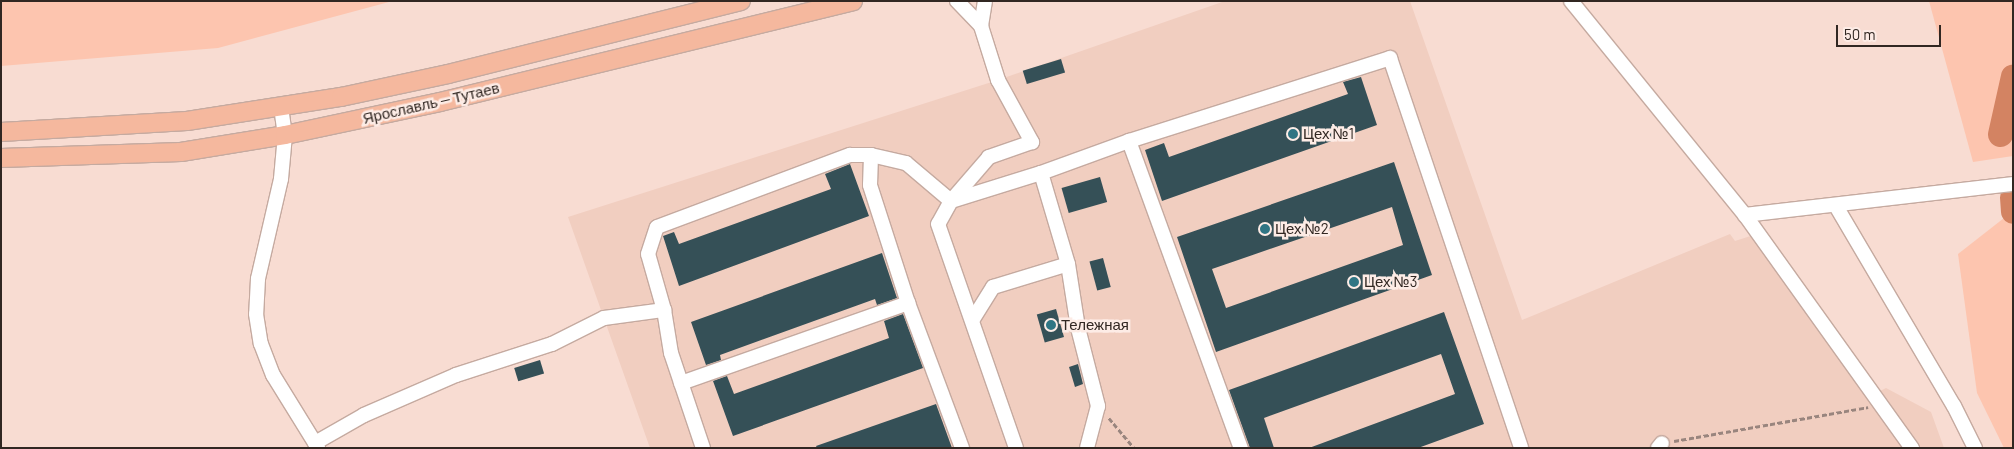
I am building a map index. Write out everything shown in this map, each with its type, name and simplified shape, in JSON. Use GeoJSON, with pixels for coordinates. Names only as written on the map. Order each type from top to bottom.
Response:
{"type":"FeatureCollection","features":[{"type":"Feature","properties":{"kind":"main road","name":"Ярославль — Тутаев"},"geometry":{"type":"LineString","coordinates":[[1,132],[188,121],[281,107],[448,74],[741,1]]}},
{"type":"Feature","properties":{"kind":"main road","name":"Ярославль — Тутаев"},"geometry":{"type":"LineString","coordinates":[[1,158],[181,152],[285,135],[440,102],[853,1]]}},
{"type":"Feature","properties":{"kind":"street"},"geometry":{"type":"LineString","coordinates":[[958,1],[981,26],[998,80],[1032,142],[989,157],[951,201],[938,224],[973,319],[1016,448]]}},
{"type":"Feature","properties":{"kind":"street"},"geometry":{"type":"LineString","coordinates":[[981,26],[985,1]]}},
{"type":"Feature","properties":{"kind":"street"},"geometry":{"type":"LineString","coordinates":[[1571,1],[1745,215],[1912,448]]}},
{"type":"Feature","properties":{"kind":"street"},"geometry":{"type":"LineString","coordinates":[[951,201],[1041,173],[1129,141],[1390,58],[1521,448]]}},
{"type":"Feature","properties":{"kind":"street"},"geometry":{"type":"LineString","coordinates":[[281,107],[285,135],[281,178],[258,279],[256,314],[261,344],[273,375],[316,445],[364,416],[456,375],[552,344],[604,318],[664,310]]}},
{"type":"Feature","properties":{"kind":"street"},"geometry":{"type":"LineString","coordinates":[[1129,141],[1241,448]]}},
{"type":"Feature","properties":{"kind":"street"},"geometry":{"type":"LineString","coordinates":[[703,448],[670,353],[664,310],[648,254],[657,227],[850,155],[871,154],[906,163],[951,201]]}},
{"type":"Feature","properties":{"kind":"street"},"geometry":{"type":"LineString","coordinates":[[871,154],[870,185],[908,303],[962,448]]}},
{"type":"Feature","properties":{"kind":"street"},"geometry":{"type":"LineString","coordinates":[[1041,173],[1068,264],[1078,328],[1098,406],[1087,448]]}},
{"type":"Feature","properties":{"kind":"street"},"geometry":{"type":"LineString","coordinates":[[1745,215],[1836,206],[2013,184]]}},
{"type":"Feature","properties":{"kind":"street"},"geometry":{"type":"LineString","coordinates":[[1836,206],[1954,406],[1975,448]]}},
{"type":"Feature","properties":{"kind":"street"},"geometry":{"type":"LineString","coordinates":[[973,319],[994,287],[1068,264]]}},
{"type":"Feature","properties":{"kind":"street"},"geometry":{"type":"LineString","coordinates":[[681,383],[908,303]]}},
{"type":"Feature","properties":{"kind":"path"},"geometry":{"type":"LineString","coordinates":[[1660,445],[1881,405]]}},
{"type":"Feature","properties":{"kind":"path"},"geometry":{"type":"LineString","coordinates":[[1098,406],[1134,448]]}},
{"type":"Feature","properties":{"kind":"shaded area"},"geometry":{"type":"Polygon","coordinates":[[[1,1],[389,2],[218,48],[1,66],[1,1]]]}},
{"type":"Feature","properties":{"kind":"shaded area"},"geometry":{"type":"Polygon","coordinates":[[[1225,1],[1410,1],[1522,320],[1730,234],[1735,241],[1760,233],[1876,393],[1886,388],[1931,412],[1944,448],[650,448],[568,217],[998,80],[1225,1]]]}},
{"type":"Feature","properties":{"kind":"shaded area"},"geometry":{"type":"Polygon","coordinates":[[[1929,1],[2013,1],[2013,156],[1973,162],[1929,1]]]}},
{"type":"Feature","properties":{"kind":"shaded area"},"geometry":{"type":"Polygon","coordinates":[[[2013,211],[2013,448],[2004,448],[1977,393],[1958,254],[2013,211]]]}},
{"type":"Feature","properties":{"kind":"building"},"geometry":{"type":"Polygon","coordinates":[[[1061,59],[1065,72],[1027,84],[1023,71],[1061,59]]]}},
{"type":"Feature","properties":{"kind":"building","name":"Цех №1"},"geometry":{"type":"Polygon","coordinates":[[[1361,77],[1377,125],[1162,201],[1145,150],[1164,143],[1169,157],[1348,94],[1343,82],[1361,77]]]}},
{"type":"Feature","properties":{"kind":"building"},"geometry":{"type":"Polygon","coordinates":[[[1394,162],[1432,275],[1216,352],[1177,237],[1394,162]],[[1392,207],[1212,269],[1226,308],[1403,245],[1392,207]]]}},
{"type":"Feature","properties":{"kind":"building"},"geometry":{"type":"Polygon","coordinates":[[[850,164],[869,216],[679,286],[663,236],[674,232],[679,244],[831,189],[825,174],[850,164]]]}},
{"type":"Feature","properties":{"kind":"building"},"geometry":{"type":"Polygon","coordinates":[[[1100,177],[1107,202],[1069,213],[1062,188],[1100,177]]]}},
{"type":"Feature","properties":{"kind":"building"},"geometry":{"type":"Polygon","coordinates":[[[882,253],[897,298],[877,305],[875,299],[720,355],[721,360],[706,365],[691,322],[882,253]]]}},
{"type":"Feature","properties":{"kind":"building"},"geometry":{"type":"Polygon","coordinates":[[[1103,258],[1111,287],[1097,291],[1089,262],[1103,258]]]}},
{"type":"Feature","properties":{"kind":"building","name":"Тележная"},"geometry":{"type":"Polygon","coordinates":[[[1056,309],[1064,337],[1045,342],[1037,315],[1056,309]]]}},
{"type":"Feature","properties":{"kind":"building"},"geometry":{"type":"Polygon","coordinates":[[[1444,312],[1484,424],[1418,448],[1309,448],[1455,394],[1441,354],[1264,418],[1274,448],[1250,448],[1229,390],[1444,312]]]}},
{"type":"Feature","properties":{"kind":"building"},"geometry":{"type":"Polygon","coordinates":[[[903,314],[923,368],[733,436],[713,381],[727,376],[734,394],[889,338],[884,321],[903,314]]]}},
{"type":"Feature","properties":{"kind":"building"},"geometry":{"type":"Polygon","coordinates":[[[540,360],[544,373],[518,381],[514,368],[540,360]]]}},
{"type":"Feature","properties":{"kind":"building"},"geometry":{"type":"Polygon","coordinates":[[[1078,364],[1083,384],[1075,387],[1069,367],[1078,364]]]}},
{"type":"Feature","properties":{"kind":"building"},"geometry":{"type":"Polygon","coordinates":[[[936,404],[952,448],[817,448],[816,446],[936,404]]]}},
{"type":"Feature","properties":{"kind":"waterway"},"geometry":{"type":"LineString","coordinates":[[2000,134],[2013,76]]}},
{"type":"Feature","properties":{"kind":"waterway"},"geometry":{"type":"LineString","coordinates":[[2012,197],[2013,211]]}},
{"type":"Feature","properties":{"kind":"place","name":"Цех №1"},"geometry":{"type":"Point","coordinates":[1293,134]}},
{"type":"Feature","properties":{"kind":"place","name":"Цех №2"},"geometry":{"type":"Point","coordinates":[1265,229]}},
{"type":"Feature","properties":{"kind":"place","name":"Цех №3"},"geometry":{"type":"Point","coordinates":[1354,282]}},
{"type":"Feature","properties":{"kind":"place","name":"Тележная"},"geometry":{"type":"Point","coordinates":[1051,325]}}]}
